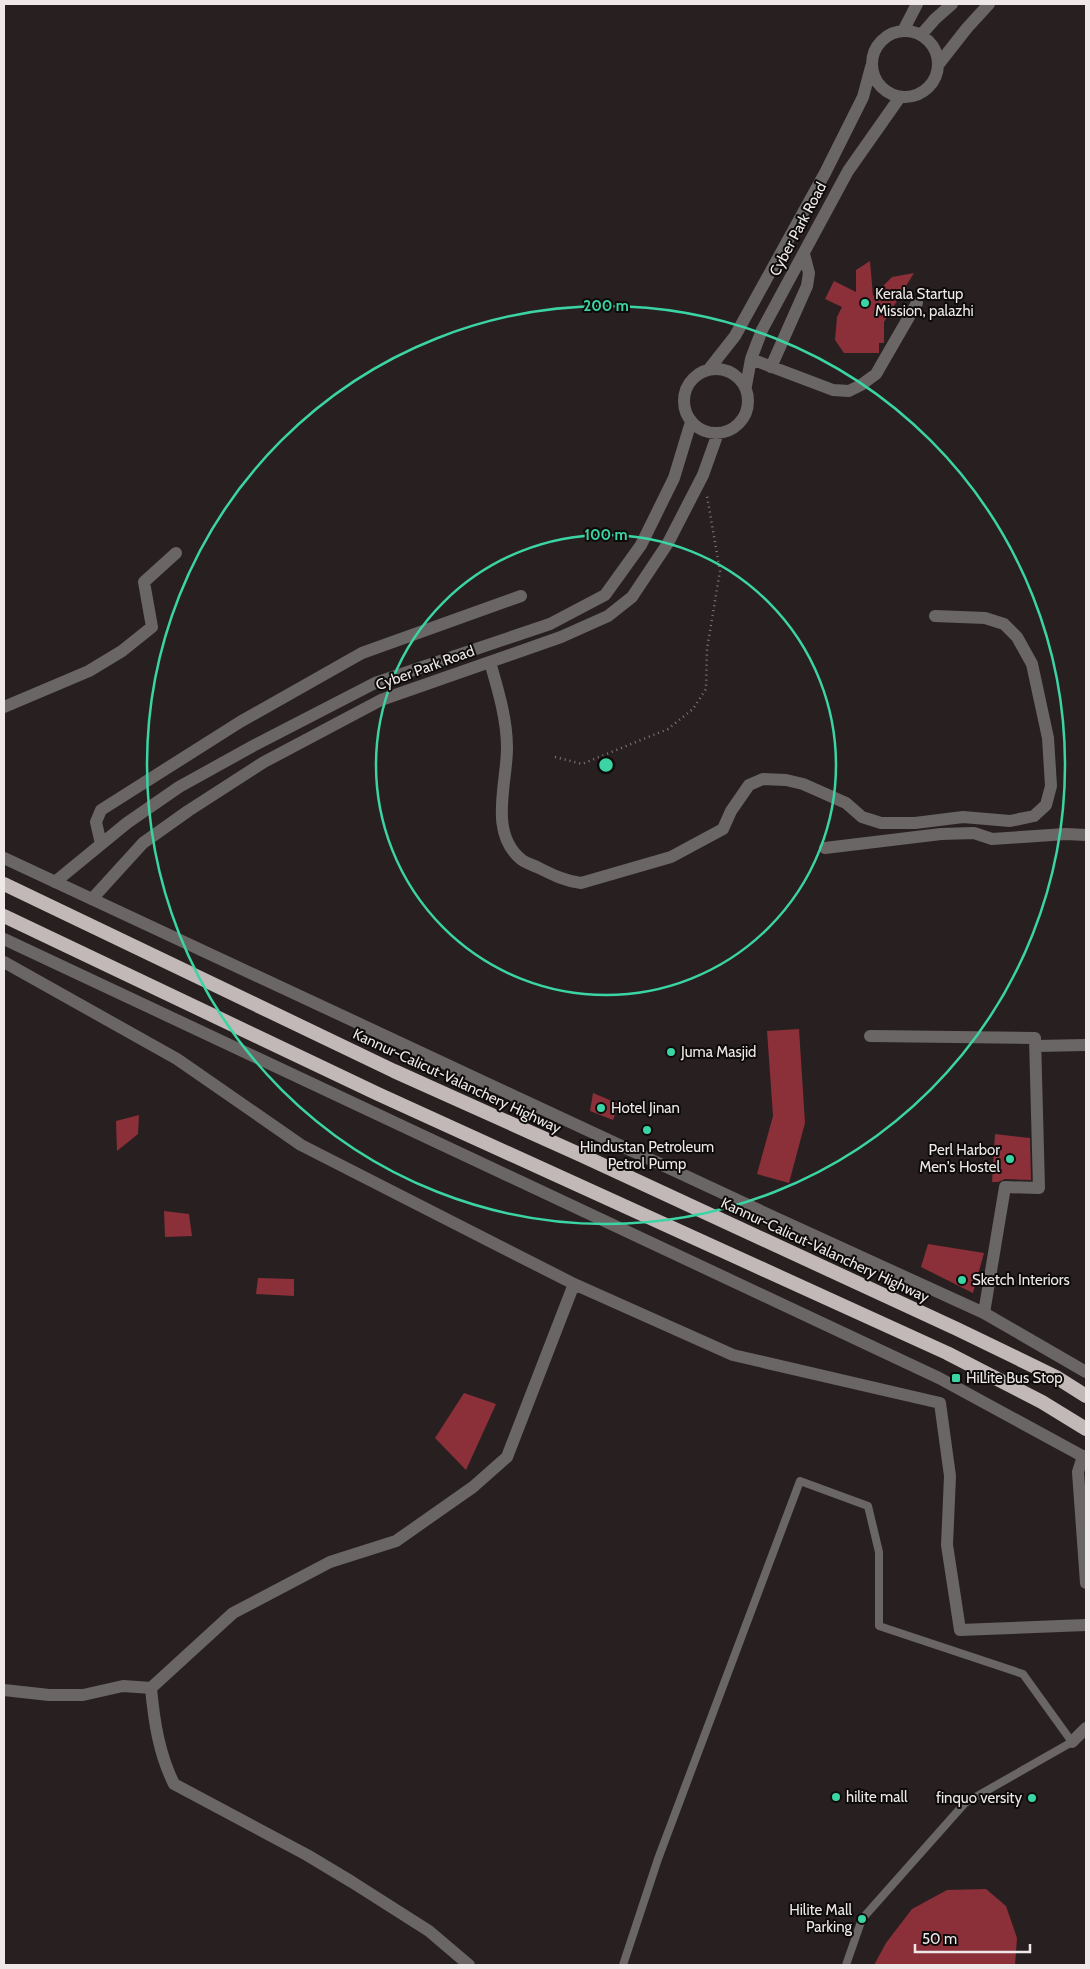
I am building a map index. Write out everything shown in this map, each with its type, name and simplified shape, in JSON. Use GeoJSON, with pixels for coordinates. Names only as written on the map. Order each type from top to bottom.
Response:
{"type":"FeatureCollection","features":[{"type":"Feature","properties":{"kind":"highway","name":"Kannur-Calicut-Valanchery Highway"},"geometry":{"type":"LineString","coordinates":[[4,884],[394,1071],[599,1163],[957,1329],[1056,1377],[1086,1396]]}},
{"type":"Feature","properties":{"kind":"highway"},"geometry":{"type":"LineString","coordinates":[[4,916],[413,1110],[947,1353],[1042,1402],[1086,1429]]}},
{"type":"Feature","properties":{"kind":"street"},"geometry":{"type":"LineString","coordinates":[[903,31],[917,4]]}},
{"type":"Feature","properties":{"kind":"street"},"geometry":{"type":"LineString","coordinates":[[921,35],[935,18],[952,4]]}},
{"type":"Feature","properties":{"kind":"street"},"geometry":{"type":"LineString","coordinates":[[938,65],[989,4]]}},
{"type":"Feature","properties":{"kind":"street"},"geometry":{"type":"LineString","coordinates":[[709,369],[735,336],[820,182],[863,97],[872,56],[880,42],[892,33],[903,31],[921,35],[932,44],[937,54],[936,76],[930,86],[922,93],[911,97],[889,94],[880,87],[874,78],[871,67]]}},
{"type":"Feature","properties":{"kind":"street","name":"Cyber Park Road"},"geometry":{"type":"LineString","coordinates":[[746,386],[751,359],[762,330],[848,171],[900,97]]}},
{"type":"Feature","properties":{"kind":"street"},"geometry":{"type":"LineString","coordinates":[[771,366],[807,286],[809,273],[804,254]]}},
{"type":"Feature","properties":{"kind":"street"},"geometry":{"type":"LineString","coordinates":[[751,359],[833,390],[849,391],[876,374],[917,303]]}},
{"type":"Feature","properties":{"kind":"street"},"geometry":{"type":"LineString","coordinates":[[720,368],[730,371],[739,377],[746,386],[749,396],[749,407],[745,417],[738,426],[729,431],[707,432],[690,422],[685,410],[686,389],[691,380],[699,373],[709,369],[720,368]]}},
{"type":"Feature","properties":{"kind":"street"},"geometry":{"type":"LineString","coordinates":[[55,882],[127,822],[179,787],[375,683],[550,624],[605,595],[641,545],[674,478],[690,422]]}},
{"type":"Feature","properties":{"kind":"street","name":"Cyber Park Road"},"geometry":{"type":"LineString","coordinates":[[92,899],[143,843],[188,811],[264,762],[381,700],[561,637],[608,616],[632,597],[668,543],[703,475],[718,433]]}},
{"type":"Feature","properties":{"kind":"street"},"geometry":{"type":"LineString","coordinates":[[4,706],[89,671],[122,651],[152,628],[144,582],[176,553]]}},
{"type":"Feature","properties":{"kind":"street"},"geometry":{"type":"LineString","coordinates":[[101,844],[96,822],[101,810],[240,722],[362,653],[521,596]]}},
{"type":"Feature","properties":{"kind":"street"},"geometry":{"type":"LineString","coordinates":[[490,662],[501,701],[505,724],[507,748],[501,820],[508,845],[522,860],[566,881],[581,883],[671,857],[723,829],[731,811],[749,785],[754,781],[763,779],[786,780],[803,784],[846,804],[862,817],[881,823],[963,818],[1010,821],[1034,816],[1046,805],[1051,786],[1048,738],[1032,664],[1017,637],[1004,624],[985,618],[934,616]]}},
{"type":"Feature","properties":{"kind":"street"},"geometry":{"type":"LineString","coordinates":[[904,822],[906,839]]}},
{"type":"Feature","properties":{"kind":"street"},"geometry":{"type":"LineString","coordinates":[[825,848],[974,833],[992,839],[1066,834],[1086,835]]}},
{"type":"Feature","properties":{"kind":"street"},"geometry":{"type":"LineString","coordinates":[[4,858],[984,1313],[1086,1372]]}},
{"type":"Feature","properties":{"kind":"street"},"geometry":{"type":"LineString","coordinates":[[4,939],[939,1378],[1085,1457],[1078,1472],[1086,1583]]}},
{"type":"Feature","properties":{"kind":"street"},"geometry":{"type":"LineString","coordinates":[[4,962],[178,1058],[301,1145],[574,1284],[733,1355],[940,1403],[950,1476],[947,1545],[960,1630],[1086,1625]]}},
{"type":"Feature","properties":{"kind":"street"},"geometry":{"type":"LineString","coordinates":[[870,1036],[1035,1038],[1039,1188],[1005,1187],[984,1313]]}},
{"type":"Feature","properties":{"kind":"street"},"geometry":{"type":"LineString","coordinates":[[1036,1046],[1086,1045]]}},
{"type":"Feature","properties":{"kind":"street"},"geometry":{"type":"LineString","coordinates":[[4,1690],[49,1695],[83,1695],[122,1686],[151,1688],[233,1613],[330,1562],[396,1541],[473,1487],[507,1457],[574,1284]]}},
{"type":"Feature","properties":{"kind":"street"},"geometry":{"type":"LineString","coordinates":[[151,1688],[161,1750],[174,1784],[307,1855],[352,1882],[429,1931],[469,1965]]}},
{"type":"Feature","properties":{"kind":"street"},"geometry":{"type":"LineString","coordinates":[[1072,1742],[1086,1728]]}},
{"type":"Feature","properties":{"kind":"lane"},"geometry":{"type":"LineString","coordinates":[[623,1965],[658,1859],[800,1481],[868,1506],[879,1552],[879,1626],[1023,1674],[1072,1742],[965,1803],[862,1919],[846,1965]]}},
{"type":"Feature","properties":{"kind":"path"},"geometry":{"type":"LineString","coordinates":[[555,757],[582,764],[668,729],[692,709],[706,689],[707,649],[720,570],[703,475]]}},
{"type":"Feature","properties":{"kind":"building","name":"Kerala Startup Mission, palazhi"},"geometry":{"type":"Polygon","coordinates":[[[870,261],[873,296],[892,277],[914,273],[884,322],[884,343],[879,343],[879,353],[844,353],[835,340],[837,317],[842,307],[825,299],[834,281],[856,292],[856,270],[870,261]]]}},
{"type":"Feature","properties":{"kind":"building"},"geometry":{"type":"Polygon","coordinates":[[[799,1029],[805,1123],[789,1183],[757,1174],[773,1116],[767,1031],[799,1029]]]}},
{"type":"Feature","properties":{"kind":"building"},"geometry":{"type":"Polygon","coordinates":[[[593,1093],[619,1104],[613,1120],[590,1111],[593,1093]]]}},
{"type":"Feature","properties":{"kind":"building"},"geometry":{"type":"Polygon","coordinates":[[[139,1115],[138,1134],[117,1151],[116,1121],[139,1115]]]}},
{"type":"Feature","properties":{"kind":"building"},"geometry":{"type":"Polygon","coordinates":[[[995,1134],[1030,1138],[1031,1180],[1005,1179],[992,1182],[995,1134]]]}},
{"type":"Feature","properties":{"kind":"building"},"geometry":{"type":"Polygon","coordinates":[[[164,1211],[189,1214],[192,1236],[165,1237],[164,1211]]]}},
{"type":"Feature","properties":{"kind":"building","name":"Sketch Interiors"},"geometry":{"type":"Polygon","coordinates":[[[928,1244],[984,1253],[973,1293],[921,1267],[928,1244]]]}},
{"type":"Feature","properties":{"kind":"building"},"geometry":{"type":"Polygon","coordinates":[[[258,1278],[294,1279],[294,1296],[256,1294],[258,1278]]]}},
{"type":"Feature","properties":{"kind":"building"},"geometry":{"type":"Polygon","coordinates":[[[464,1393],[496,1404],[466,1470],[435,1438],[464,1393]]]}},
{"type":"Feature","properties":{"kind":"building"},"geometry":{"type":"Polygon","coordinates":[[[986,1889],[1006,1906],[1017,1938],[1015,1965],[874,1965],[886,1943],[912,1909],[947,1890],[986,1889]]]}},
{"type":"Feature","properties":{"kind":"place","name":"Kerala Startup Mission, palazhi"},"geometry":{"type":"Point","coordinates":[865,303]}},
{"type":"Feature","properties":{"kind":"place","name":"Juma Masjid"},"geometry":{"type":"Point","coordinates":[671,1052]}},
{"type":"Feature","properties":{"kind":"place","name":"Hotel Jinan"},"geometry":{"type":"Point","coordinates":[601,1108]}},
{"type":"Feature","properties":{"kind":"place","name":"Hindustan Petroleum Petrol Pump"},"geometry":{"type":"Point","coordinates":[647,1130]}},
{"type":"Feature","properties":{"kind":"place","name":"Perl Harbor Men's Hostel"},"geometry":{"type":"Point","coordinates":[1010,1159]}},
{"type":"Feature","properties":{"kind":"place","name":"Sketch Interiors"},"geometry":{"type":"Point","coordinates":[962,1280]}},
{"type":"Feature","properties":{"kind":"place","name":"HiLite Bus Stop"},"geometry":{"type":"Point","coordinates":[956,1378]}},
{"type":"Feature","properties":{"kind":"place","name":"hilite mall"},"geometry":{"type":"Point","coordinates":[836,1797]}},
{"type":"Feature","properties":{"kind":"place","name":"finquo versity"},"geometry":{"type":"Point","coordinates":[1032,1798]}},
{"type":"Feature","properties":{"kind":"place","name":"Hilite Mall Parking"},"geometry":{"type":"Point","coordinates":[862,1919]}}]}
